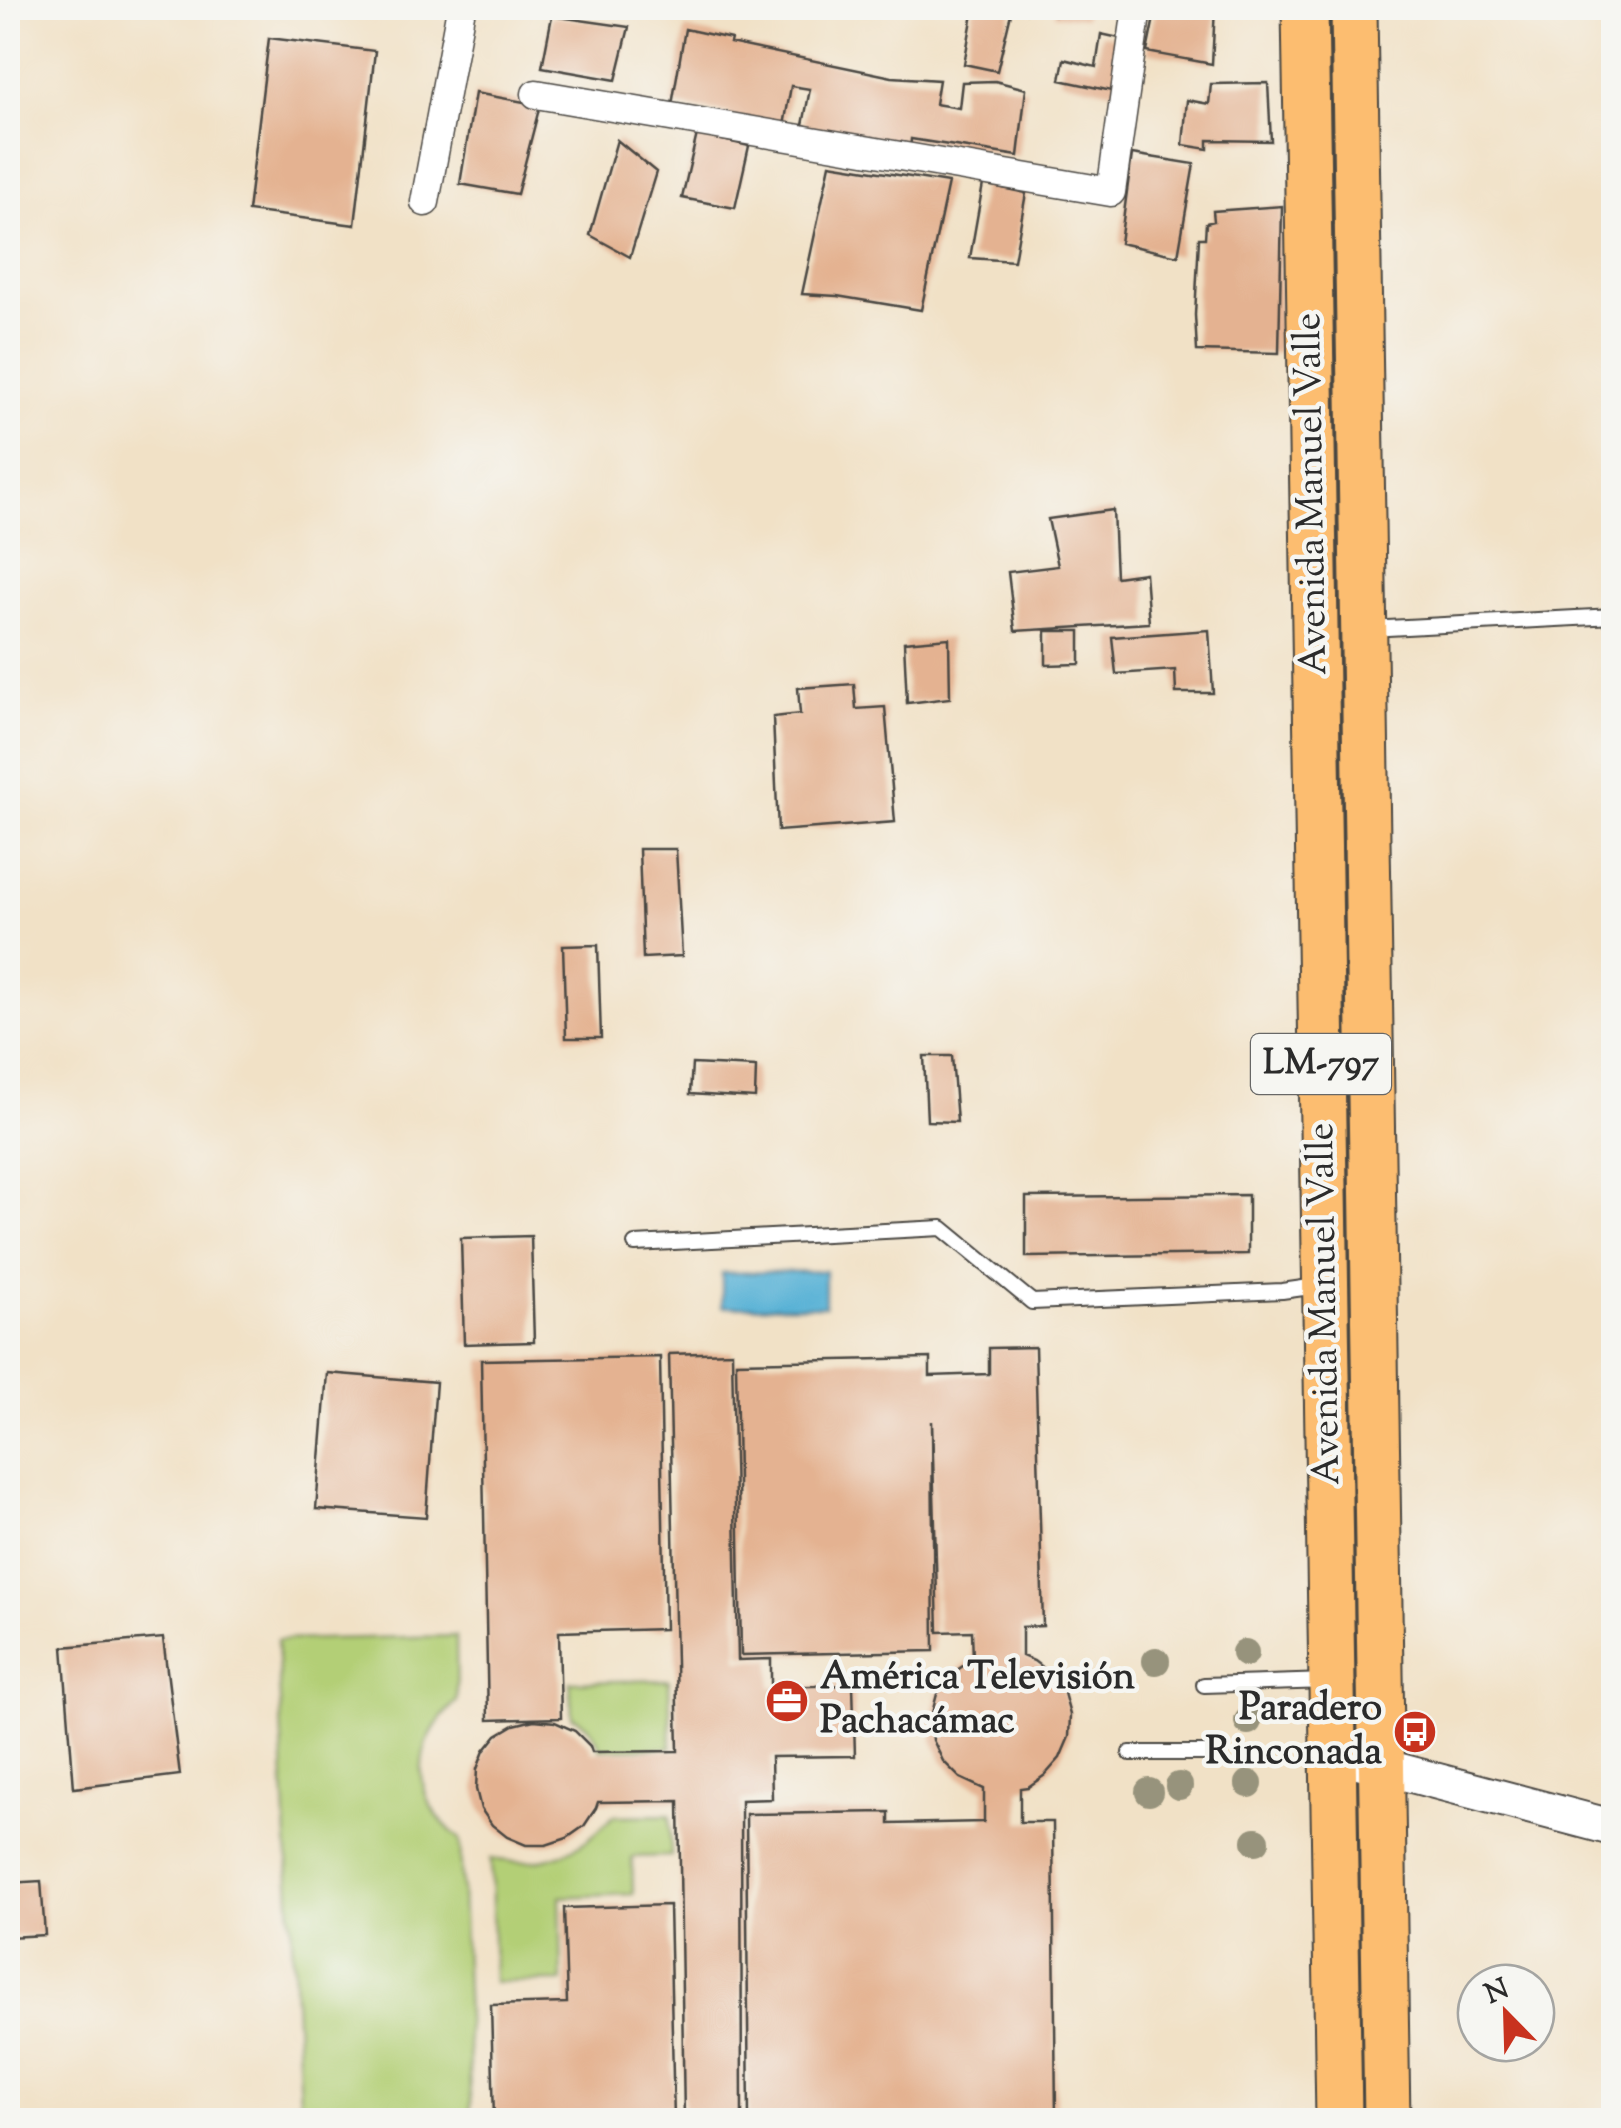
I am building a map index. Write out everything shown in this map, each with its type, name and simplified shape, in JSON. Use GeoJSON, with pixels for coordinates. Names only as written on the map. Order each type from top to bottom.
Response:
{"type":"FeatureCollection","features":[{"type":"Feature","properties":{"kind":"main road","name":"Avenida Manuel Valle"},"geometry":{"type":"LineString","coordinates":[[1306,8],[1350,1285],[1382,1766],[1387,2120]]}},
{"type":"Feature","properties":{"kind":"main road","name":"Avenida Manuel Valle"},"geometry":{"type":"LineString","coordinates":[[1339,2120],[1332,1680],[1350,1285],[1363,630],[1354,8]]}},
{"type":"Feature","properties":{"kind":"street"},"geometry":{"type":"LineString","coordinates":[[426,202],[461,8]]}},
{"type":"Feature","properties":{"kind":"street"},"geometry":{"type":"LineString","coordinates":[[536,94],[1111,192],[1137,8]]}},
{"type":"Feature","properties":{"kind":"street"},"geometry":{"type":"LineString","coordinates":[[1334,1754],[1614,1828]]}},
{"type":"Feature","properties":{"kind":"lane"},"geometry":{"type":"LineString","coordinates":[[1363,630],[1614,616]]}},
{"type":"Feature","properties":{"kind":"lane"},"geometry":{"type":"LineString","coordinates":[[635,1244],[942,1228],[1032,1302],[1350,1285]]}},
{"type":"Feature","properties":{"kind":"lane"},"geometry":{"type":"LineString","coordinates":[[1204,1685],[1332,1680]]}},
{"type":"Feature","properties":{"kind":"lane"},"geometry":{"type":"LineString","coordinates":[[1130,1754],[1206,1752]]}},
{"type":"Feature","properties":{"kind":"green space"},"geometry":{"type":"Polygon","coordinates":[[[456,1636],[457,1701],[430,1735],[422,1771],[431,1806],[460,1839],[471,2120],[301,2120],[277,1640],[456,1636]]]}},
{"type":"Feature","properties":{"kind":"green space"},"geometry":{"type":"Polygon","coordinates":[[[669,1680],[671,1748],[600,1749],[590,1729],[572,1717],[570,1682],[669,1680]]]}},
{"type":"Feature","properties":{"kind":"green space"},"geometry":{"type":"Polygon","coordinates":[[[670,1815],[671,1856],[632,1857],[633,1894],[560,1897],[562,1981],[494,1982],[491,1859],[543,1860],[573,1849],[613,1816],[670,1815]]]}},
{"type":"Feature","properties":{"kind":"water"},"geometry":{"type":"Polygon","coordinates":[[[825,1271],[825,1306],[722,1307],[722,1273],[825,1271]]]}},
{"type":"Feature","properties":{"kind":"building"},"geometry":{"type":"Polygon","coordinates":[[[974,8],[1028,8],[1027,13],[1012,9],[997,71],[964,64],[974,8]]]}},
{"type":"Feature","properties":{"kind":"building"},"geometry":{"type":"Polygon","coordinates":[[[1056,8],[1086,8],[1085,18],[1054,15],[1056,8]]]}},
{"type":"Feature","properties":{"kind":"building"},"geometry":{"type":"Polygon","coordinates":[[[1156,8],[1215,8],[1212,64],[1147,52],[1156,8]]]}},
{"type":"Feature","properties":{"kind":"building"},"geometry":{"type":"Polygon","coordinates":[[[1246,8],[1275,8],[1275,13],[1246,13],[1246,8]]]}},
{"type":"Feature","properties":{"kind":"building"},"geometry":{"type":"Polygon","coordinates":[[[552,16],[629,27],[616,80],[542,67],[552,16]]]}},
{"type":"Feature","properties":{"kind":"building"},"geometry":{"type":"Polygon","coordinates":[[[685,29],[731,39],[730,43],[892,77],[939,80],[935,104],[959,108],[962,82],[995,81],[1026,89],[1018,156],[911,139],[910,149],[854,140],[803,125],[810,89],[791,86],[784,126],[672,105],[685,29]]]}},
{"type":"Feature","properties":{"kind":"building"},"geometry":{"type":"Polygon","coordinates":[[[1101,34],[1128,40],[1121,93],[1060,80],[1064,59],[1096,67],[1101,34]]]}},
{"type":"Feature","properties":{"kind":"building"},"geometry":{"type":"Polygon","coordinates":[[[269,38],[375,51],[355,225],[248,211],[269,38]]]}},
{"type":"Feature","properties":{"kind":"building"},"geometry":{"type":"Polygon","coordinates":[[[1268,83],[1271,141],[1208,140],[1208,149],[1183,145],[1187,100],[1209,104],[1211,84],[1268,83]]]}},
{"type":"Feature","properties":{"kind":"building"},"geometry":{"type":"Polygon","coordinates":[[[475,93],[540,105],[517,194],[460,184],[475,93]]]}},
{"type":"Feature","properties":{"kind":"building"},"geometry":{"type":"Polygon","coordinates":[[[697,134],[749,146],[735,208],[682,198],[697,134]]]}},
{"type":"Feature","properties":{"kind":"building"},"geometry":{"type":"Polygon","coordinates":[[[617,140],[656,172],[630,257],[590,235],[617,140]]]}},
{"type":"Feature","properties":{"kind":"building"},"geometry":{"type":"Polygon","coordinates":[[[1132,154],[1194,164],[1178,256],[1120,243],[1132,154]]]}},
{"type":"Feature","properties":{"kind":"building"},"geometry":{"type":"Polygon","coordinates":[[[830,164],[948,183],[921,310],[802,294],[830,164]]]}},
{"type":"Feature","properties":{"kind":"building"},"geometry":{"type":"Polygon","coordinates":[[[983,184],[1026,193],[1014,261],[970,258],[983,184]]]}},
{"type":"Feature","properties":{"kind":"building"},"geometry":{"type":"Polygon","coordinates":[[[1282,206],[1279,353],[1197,351],[1199,238],[1205,238],[1206,223],[1214,221],[1213,211],[1282,206]]]}},
{"type":"Feature","properties":{"kind":"building"},"geometry":{"type":"Polygon","coordinates":[[[1113,510],[1116,577],[1145,573],[1149,623],[1015,631],[1008,572],[1058,566],[1048,519],[1113,510]]]}},
{"type":"Feature","properties":{"kind":"building"},"geometry":{"type":"Polygon","coordinates":[[[1209,630],[1213,693],[1176,693],[1175,670],[1116,674],[1112,637],[1209,630]]]}},
{"type":"Feature","properties":{"kind":"building"},"geometry":{"type":"Polygon","coordinates":[[[1046,631],[1080,631],[1080,664],[1046,665],[1046,631]]]}},
{"type":"Feature","properties":{"kind":"building"},"geometry":{"type":"Polygon","coordinates":[[[949,638],[950,698],[907,703],[904,642],[949,638]]]}},
{"type":"Feature","properties":{"kind":"building"},"geometry":{"type":"Polygon","coordinates":[[[854,684],[856,709],[885,707],[895,822],[778,831],[773,717],[800,714],[798,688],[854,684]]]}},
{"type":"Feature","properties":{"kind":"building"},"geometry":{"type":"Polygon","coordinates":[[[639,849],[676,849],[682,956],[643,958],[639,849]]]}},
{"type":"Feature","properties":{"kind":"building"},"geometry":{"type":"Polygon","coordinates":[[[598,945],[601,1038],[566,1038],[563,946],[598,945]]]}},
{"type":"Feature","properties":{"kind":"building"},"geometry":{"type":"Polygon","coordinates":[[[924,1056],[952,1056],[957,1122],[927,1121],[924,1056]]]}},
{"type":"Feature","properties":{"kind":"building"},"geometry":{"type":"Polygon","coordinates":[[[692,1064],[756,1067],[755,1098],[690,1094],[692,1064]]]}},
{"type":"Feature","properties":{"kind":"building"},"geometry":{"type":"Polygon","coordinates":[[[1248,1195],[1248,1254],[1026,1257],[1026,1197],[1248,1195]]]}},
{"type":"Feature","properties":{"kind":"building"},"geometry":{"type":"Polygon","coordinates":[[[531,1236],[534,1342],[464,1344],[461,1238],[531,1236]]]}},
{"type":"Feature","properties":{"kind":"building"},"geometry":{"type":"Polygon","coordinates":[[[1035,1347],[1043,1626],[1022,1627],[1022,1656],[1052,1675],[1064,1693],[1070,1715],[1069,1737],[1060,1758],[1045,1775],[1020,1788],[1020,1822],[1053,1822],[1056,2120],[749,2120],[746,1814],[889,1812],[889,1824],[984,1822],[984,1789],[960,1778],[943,1761],[933,1740],[931,1717],[937,1694],[950,1675],[973,1659],[972,1631],[938,1632],[932,1421],[934,1651],[741,1655],[736,1362],[930,1358],[930,1376],[989,1374],[989,1348],[1035,1347]]]}},
{"type":"Feature","properties":{"kind":"building"},"geometry":{"type":"Polygon","coordinates":[[[732,1352],[738,1660],[771,1659],[771,1687],[853,1685],[855,1756],[771,1757],[772,1799],[741,1800],[742,2120],[684,2120],[679,1801],[598,1802],[584,1826],[567,1838],[546,1845],[526,1845],[492,1825],[481,1809],[477,1769],[484,1751],[497,1735],[534,1720],[555,1722],[575,1731],[592,1752],[678,1751],[669,1354],[732,1352]]]}},
{"type":"Feature","properties":{"kind":"building"},"geometry":{"type":"Polygon","coordinates":[[[660,1357],[665,1629],[559,1632],[561,1718],[488,1720],[481,1360],[660,1357]]]}},
{"type":"Feature","properties":{"kind":"building"},"geometry":{"type":"Polygon","coordinates":[[[327,1373],[436,1382],[426,1517],[316,1509],[327,1373]]]}},
{"type":"Feature","properties":{"kind":"building"},"geometry":{"type":"Polygon","coordinates":[[[163,1638],[180,1775],[74,1788],[63,1647],[163,1638]]]}},
{"type":"Feature","properties":{"kind":"building"},"geometry":{"type":"Polygon","coordinates":[[[41,1881],[45,1935],[8,1937],[8,1883],[41,1881]]]}},
{"type":"Feature","properties":{"kind":"building"},"geometry":{"type":"Polygon","coordinates":[[[669,1905],[674,2120],[494,2120],[491,2005],[567,2003],[564,1908],[669,1905]]]}},
{"type":"Feature","properties":{"kind":"place","name":"América Televisión Pachacámac"},"geometry":{"type":"Point","coordinates":[787,1701]}},
{"type":"Feature","properties":{"kind":"place","name":"Paradero Rinconada"},"geometry":{"type":"Point","coordinates":[1415,1732]}}]}
